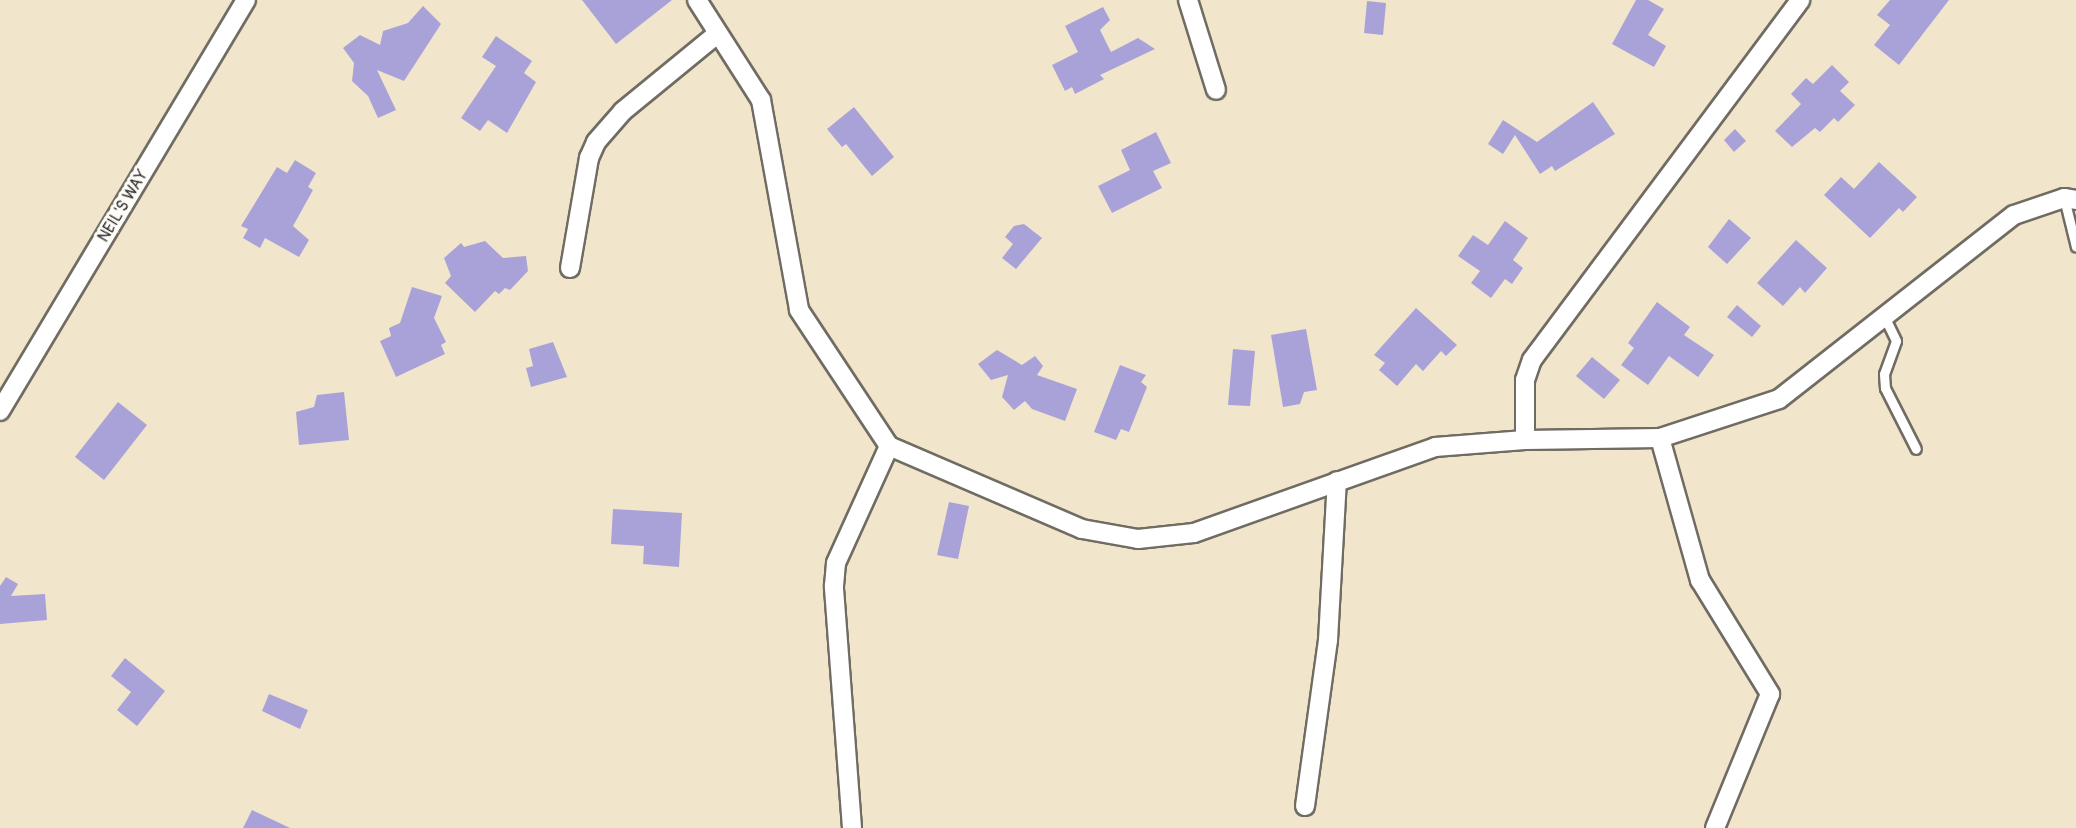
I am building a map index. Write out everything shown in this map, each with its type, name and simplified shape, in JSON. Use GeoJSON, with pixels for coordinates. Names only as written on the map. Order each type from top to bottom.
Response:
{"type":"FeatureCollection","features":[{"type":"Feature","properties":{"kind":"street","name":"NEIL'S WAY"},"geometry":{"type":"LineString","coordinates":[[0,411],[246,0]]}},
{"type":"Feature","properties":{"kind":"street"},"geometry":{"type":"LineString","coordinates":[[697,0],[761,100],[799,310],[889,446],[1082,530],[1138,539],[1194,533],[1435,447],[1525,440],[1660,438],[1779,399],[2014,215],[2070,199]]}},
{"type":"Feature","properties":{"kind":"street"},"geometry":{"type":"LineString","coordinates":[[1188,0],[1216,90]]}},
{"type":"Feature","properties":{"kind":"street"},"geometry":{"type":"LineString","coordinates":[[1525,440],[1525,380],[1532,360],[1800,0]]}},
{"type":"Feature","properties":{"kind":"street"},"geometry":{"type":"LineString","coordinates":[[570,268],[589,158],[596,142],[623,111],[717,34]]}},
{"type":"Feature","properties":{"kind":"street"},"geometry":{"type":"LineString","coordinates":[[1660,438],[1700,580],[1770,694],[1715,828]]}},
{"type":"Feature","properties":{"kind":"street"},"geometry":{"type":"LineString","coordinates":[[852,828],[834,586],[836,563],[889,446]]}},
{"type":"Feature","properties":{"kind":"street"},"geometry":{"type":"LineString","coordinates":[[1305,806],[1328,640],[1337,481]]}},
{"type":"Feature","properties":{"kind":"lane"},"geometry":{"type":"LineString","coordinates":[[2070,199],[2076,247]]}},
{"type":"Feature","properties":{"kind":"lane"},"geometry":{"type":"LineString","coordinates":[[1885,318],[1896,341],[1884,374],[1885,388],[1916,449]]}},
{"type":"Feature","properties":{"kind":"building"},"geometry":{"type":"Polygon","coordinates":[[[582,0],[672,0],[616,44],[582,0]]]}},
{"type":"Feature","properties":{"kind":"building"},"geometry":{"type":"Polygon","coordinates":[[[1636,0],[1648,0],[1664,9],[1648,35],[1666,46],[1654,67],[1612,44],[1636,0]]]}},
{"type":"Feature","properties":{"kind":"building"},"geometry":{"type":"Polygon","coordinates":[[[1890,0],[1949,0],[1899,65],[1874,45],[1890,25],[1877,15],[1890,0]]]}},
{"type":"Feature","properties":{"kind":"building"},"geometry":{"type":"Polygon","coordinates":[[[1367,1],[1386,3],[1383,35],[1364,33],[1367,1]]]}},
{"type":"Feature","properties":{"kind":"building"},"geometry":{"type":"Polygon","coordinates":[[[423,6],[441,24],[404,81],[377,70],[396,110],[378,118],[368,96],[352,81],[354,63],[343,48],[360,35],[380,45],[383,31],[408,23],[423,6]]]}},
{"type":"Feature","properties":{"kind":"building"},"geometry":{"type":"Polygon","coordinates":[[[1103,7],[1110,20],[1100,30],[1111,52],[1138,38],[1155,49],[1100,75],[1104,79],[1075,94],[1072,87],[1065,91],[1052,65],[1078,52],[1065,26],[1103,7]]]}},
{"type":"Feature","properties":{"kind":"building"},"geometry":{"type":"Polygon","coordinates":[[[496,36],[532,61],[524,73],[536,82],[507,133],[488,120],[480,131],[461,118],[496,66],[482,57],[496,36]]]}},
{"type":"Feature","properties":{"kind":"building"},"geometry":{"type":"Polygon","coordinates":[[[1832,65],[1849,82],[1840,91],[1855,105],[1838,122],[1834,118],[1820,132],[1815,128],[1792,147],[1775,131],[1801,104],[1791,94],[1806,78],[1813,84],[1832,65]]]}},
{"type":"Feature","properties":{"kind":"building"},"geometry":{"type":"Polygon","coordinates":[[[1593,102],[1615,134],[1555,171],[1552,166],[1540,174],[1515,135],[1503,154],[1488,144],[1503,120],[1537,142],[1593,102]]]}},
{"type":"Feature","properties":{"kind":"building"},"geometry":{"type":"Polygon","coordinates":[[[854,107],[894,157],[872,176],[846,144],[842,147],[827,129],[854,107]]]}},
{"type":"Feature","properties":{"kind":"building"},"geometry":{"type":"Polygon","coordinates":[[[1735,129],[1746,141],[1734,152],[1724,140],[1735,129]]]}},
{"type":"Feature","properties":{"kind":"building"},"geometry":{"type":"Polygon","coordinates":[[[1156,132],[1171,163],[1153,171],[1162,188],[1112,213],[1098,186],[1130,170],[1121,150],[1156,132]]]}},
{"type":"Feature","properties":{"kind":"building"},"geometry":{"type":"Polygon","coordinates":[[[295,160],[316,173],[308,187],[313,190],[293,226],[309,240],[299,257],[265,238],[260,248],[243,238],[248,229],[241,226],[277,167],[287,173],[295,160]]]}},
{"type":"Feature","properties":{"kind":"building"},"geometry":{"type":"Polygon","coordinates":[[[1879,162],[1917,197],[1903,212],[1899,208],[1870,238],[1824,195],[1841,177],[1854,189],[1879,162]]]}},
{"type":"Feature","properties":{"kind":"building"},"geometry":{"type":"Polygon","coordinates":[[[1729,219],[1751,238],[1727,264],[1708,247],[1729,219]]]}},
{"type":"Feature","properties":{"kind":"building"},"geometry":{"type":"Polygon","coordinates":[[[1505,221],[1528,238],[1513,260],[1523,268],[1512,284],[1505,279],[1491,298],[1471,283],[1480,271],[1458,256],[1473,235],[1488,245],[1505,221]]]}},
{"type":"Feature","properties":{"kind":"building"},"geometry":{"type":"Polygon","coordinates":[[[1024,224],[1042,238],[1016,269],[1002,258],[1013,244],[1005,237],[1014,226],[1024,224]]]}},
{"type":"Feature","properties":{"kind":"building"},"geometry":{"type":"Polygon","coordinates":[[[1796,240],[1827,268],[1805,293],[1800,287],[1783,306],[1757,283],[1796,240]]]}},
{"type":"Feature","properties":{"kind":"building"},"geometry":{"type":"Polygon","coordinates":[[[485,241],[503,258],[526,256],[528,271],[510,290],[505,288],[499,294],[495,291],[475,312],[445,283],[451,276],[444,258],[461,243],[464,247],[485,241]]]}},
{"type":"Feature","properties":{"kind":"building"},"geometry":{"type":"Polygon","coordinates":[[[412,287],[442,296],[434,318],[446,342],[441,345],[445,354],[396,377],[380,341],[391,336],[389,328],[400,323],[412,287]]]}},
{"type":"Feature","properties":{"kind":"building"},"geometry":{"type":"Polygon","coordinates":[[[1657,302],[1690,327],[1684,335],[1714,355],[1698,377],[1669,356],[1648,385],[1621,365],[1634,348],[1628,343],[1657,302]]]}},
{"type":"Feature","properties":{"kind":"building"},"geometry":{"type":"Polygon","coordinates":[[[1737,305],[1761,326],[1752,337],[1727,317],[1737,305]]]}},
{"type":"Feature","properties":{"kind":"building"},"geometry":{"type":"Polygon","coordinates":[[[1416,308],[1457,345],[1446,356],[1441,351],[1423,371],[1416,364],[1397,386],[1379,370],[1385,363],[1374,355],[1416,308]]]}},
{"type":"Feature","properties":{"kind":"building"},"geometry":{"type":"Polygon","coordinates":[[[1306,329],[1317,390],[1304,392],[1300,404],[1283,407],[1271,335],[1306,329]]]}},
{"type":"Feature","properties":{"kind":"building"},"geometry":{"type":"Polygon","coordinates":[[[553,342],[567,377],[531,387],[526,368],[533,366],[529,349],[553,342]]]}},
{"type":"Feature","properties":{"kind":"building"},"geometry":{"type":"Polygon","coordinates":[[[1233,349],[1255,351],[1250,406],[1228,405],[1233,349]]]}},
{"type":"Feature","properties":{"kind":"building"},"geometry":{"type":"Polygon","coordinates":[[[997,350],[1022,365],[1035,356],[1043,366],[1037,375],[1077,389],[1065,421],[1032,409],[1025,401],[1014,410],[1002,397],[1008,375],[991,380],[978,364],[997,350]]]}},
{"type":"Feature","properties":{"kind":"building"},"geometry":{"type":"Polygon","coordinates":[[[1592,357],[1620,380],[1604,399],[1576,376],[1592,357]]]}},
{"type":"Feature","properties":{"kind":"building"},"geometry":{"type":"Polygon","coordinates":[[[1120,365],[1146,375],[1141,382],[1147,387],[1129,432],[1121,429],[1116,440],[1094,432],[1120,365]]]}},
{"type":"Feature","properties":{"kind":"building"},"geometry":{"type":"Polygon","coordinates":[[[344,392],[349,440],[299,445],[296,412],[314,407],[317,395],[344,392]]]}},
{"type":"Feature","properties":{"kind":"building"},"geometry":{"type":"Polygon","coordinates":[[[118,402],[147,425],[104,480],[75,457],[118,402]]]}},
{"type":"Feature","properties":{"kind":"building"},"geometry":{"type":"Polygon","coordinates":[[[949,502],[969,506],[958,559],[937,555],[949,502]]]}},
{"type":"Feature","properties":{"kind":"building"},"geometry":{"type":"Polygon","coordinates":[[[613,509],[682,513],[679,567],[643,564],[644,546],[611,544],[613,509]]]}},
{"type":"Feature","properties":{"kind":"building"},"geometry":{"type":"Polygon","coordinates":[[[6,577],[18,584],[11,596],[45,594],[47,620],[0,624],[0,586],[6,577]]]}},
{"type":"Feature","properties":{"kind":"building"},"geometry":{"type":"Polygon","coordinates":[[[125,658],[165,691],[137,726],[117,710],[131,692],[111,676],[125,658]]]}},
{"type":"Feature","properties":{"kind":"building"},"geometry":{"type":"Polygon","coordinates":[[[269,694],[308,710],[300,729],[262,711],[269,694]]]}},
{"type":"Feature","properties":{"kind":"building"},"geometry":{"type":"Polygon","coordinates":[[[252,810],[290,828],[243,828],[252,810]]]}}]}
